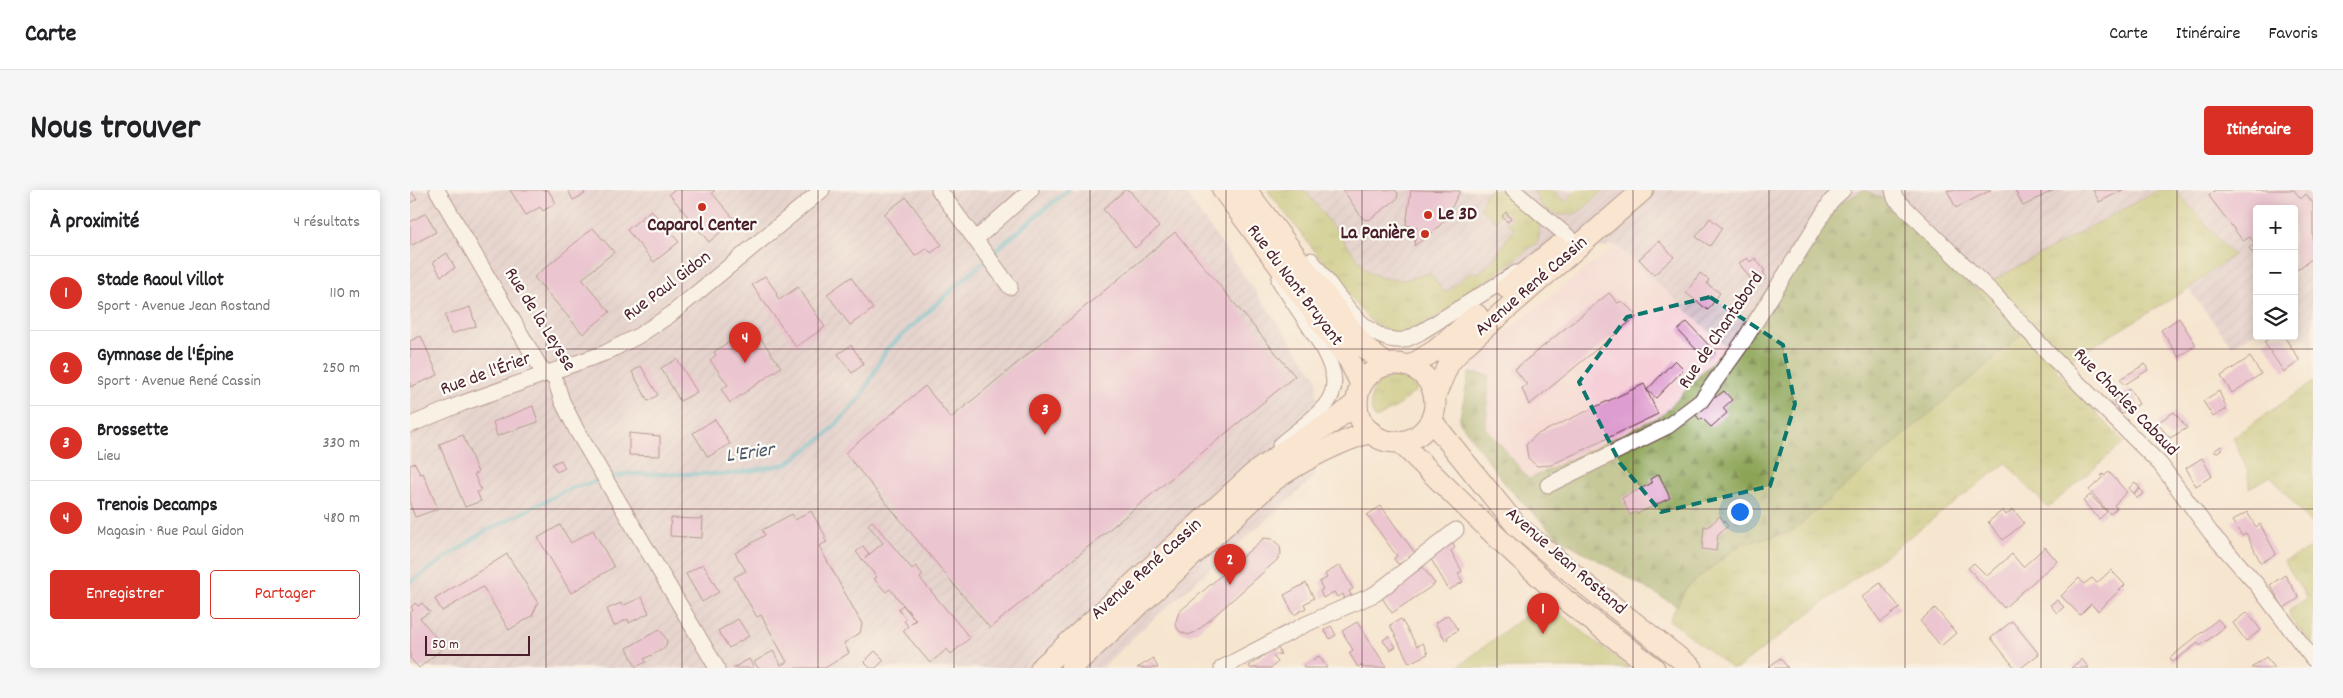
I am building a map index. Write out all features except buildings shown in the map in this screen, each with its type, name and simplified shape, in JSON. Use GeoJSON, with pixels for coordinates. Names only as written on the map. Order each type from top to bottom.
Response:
{"type":"FeatureCollection","features":[{"type":"Feature","properties":{"kind":"main road","name":"Rue du Nant Bruyant"},"geometry":{"type":"LineString","coordinates":[[1223,190],[1349,360],[1359,393]]}},
{"type":"Feature","properties":{"kind":"main road","name":"Rue du Nant Bruyant"},"geometry":{"type":"LineString","coordinates":[[1246,190],[1364,347],[1386,364]]}},
{"type":"Feature","properties":{"kind":"main road","name":"Avenue René Cassin"},"geometry":{"type":"LineString","coordinates":[[1435,395],[1449,363],[1464,346],[1574,242],[1621,190]]}},
{"type":"Feature","properties":{"kind":"main road","name":"Avenue René Cassin"},"geometry":{"type":"LineString","coordinates":[[1410,366],[1436,350],[1532,266],[1574,242],[1643,190]]}},
{"type":"Feature","properties":{"kind":"main road"},"geometry":{"type":"LineString","coordinates":[[1371,432],[1360,419],[1359,393],[1371,372],[1386,364],[1398,363],[1410,366],[1421,372],[1430,382],[1435,395],[1435,408],[1431,420],[1424,431],[1413,438],[1400,442]]}},
{"type":"Feature","properties":{"kind":"main road","name":"Avenue René Cassin"},"geometry":{"type":"LineString","coordinates":[[1041,668],[1254,473],[1296,444],[1333,422],[1359,393]]}},
{"type":"Feature","properties":{"kind":"main road","name":"Avenue Jean Rostand"},"geometry":{"type":"LineString","coordinates":[[1431,420],[1516,525],[1586,585],[1692,668]]}},
{"type":"Feature","properties":{"kind":"main road","name":"Avenue René Cassin"},"geometry":{"type":"LineString","coordinates":[[1071,668],[1274,480],[1304,459],[1344,440],[1371,432]]}},
{"type":"Feature","properties":{"kind":"main road","name":"Avenue Jean Rostand"},"geometry":{"type":"LineString","coordinates":[[1371,432],[1384,440],[1400,442],[1500,540],[1564,599],[1654,668]]}},
{"type":"Feature","properties":{"kind":"street","name":"Rue de la Leysse"},"geometry":{"type":"LineString","coordinates":[[437,190],[540,367],[555,379],[562,401],[717,668]]}},
{"type":"Feature","properties":{"kind":"street","name":"Rue Paul Gidon"},"geometry":{"type":"LineString","coordinates":[[548,374],[605,353],[638,336],[670,315],[822,190]]}},
{"type":"Feature","properties":{"kind":"street"},"geometry":{"type":"LineString","coordinates":[[939,190],[1005,281]]}},
{"type":"Feature","properties":{"kind":"street"},"geometry":{"type":"LineString","coordinates":[[976,239],[1031,190]]}},
{"type":"Feature","properties":{"kind":"street","name":"Rue du Nant Bruyant"},"geometry":{"type":"LineString","coordinates":[[1223,190],[1324,352],[1333,374],[1333,382]]}},
{"type":"Feature","properties":{"kind":"street","name":"Rue du Nant Bruyant"},"geometry":{"type":"LineString","coordinates":[[1252,190],[1371,333],[1386,339],[1404,340],[1421,332]]}},
{"type":"Feature","properties":{"kind":"street"},"geometry":{"type":"LineString","coordinates":[[1513,190],[1574,242]]}},
{"type":"Feature","properties":{"kind":"street","name":"Rue de Chantabord"},"geometry":{"type":"LineString","coordinates":[[1548,485],[1668,426],[1701,401],[1743,342],[1830,201],[1843,190]]}},
{"type":"Feature","properties":{"kind":"street","name":"Rue Charles Cabaud"},"geometry":{"type":"LineString","coordinates":[[1893,190],[1895,198],[1995,295],[2052,357],[2160,464],[2195,512],[2257,585],[2313,659]]}},
{"type":"Feature","properties":{"kind":"street","name":"Avenue René Cassin"},"geometry":{"type":"LineString","coordinates":[[1421,332],[1509,276],[1532,266]]}},
{"type":"Feature","properties":{"kind":"street","name":"Rue de l'Érier"},"geometry":{"type":"LineString","coordinates":[[410,425],[463,403],[548,374]]}},
{"type":"Feature","properties":{"kind":"street","name":"Avenue René Cassin"},"geometry":{"type":"LineString","coordinates":[[1254,473],[1270,453],[1324,407],[1333,392],[1333,382]]}},
{"type":"Feature","properties":{"kind":"street"},"geometry":{"type":"LineString","coordinates":[[1222,668],[1306,624],[1375,594],[1456,530]]}},
{"type":"Feature","properties":{"kind":"highlighted area"},"geometry":{"type":"Polygon","coordinates":[[[1710,297],[1783,345],[1795,404],[1770,486],[1661,512],[1620,463],[1579,382],[1627,317],[1710,297]]]}},
{"type":"Feature","properties":{"kind":"shaded area"},"geometry":{"type":"Polygon","coordinates":[[[410,190],[1183,190],[1317,378],[1315,477],[1140,631],[1102,668],[410,668],[410,190]]]}},
{"type":"Feature","properties":{"kind":"shaded area"},"geometry":{"type":"Polygon","coordinates":[[[1305,190],[1864,190],[1838,204],[1771,284],[1726,347],[1616,245],[1509,265],[1433,307],[1390,287],[1359,266],[1305,190]]]}},
{"type":"Feature","properties":{"kind":"shaded area"},"geometry":{"type":"Polygon","coordinates":[[[1865,190],[2158,190],[1975,290],[1889,201],[1865,190]]]}},
{"type":"Feature","properties":{"kind":"shaded area"},"geometry":{"type":"Polygon","coordinates":[[[2175,190],[2313,190],[2313,351],[2298,332],[2298,205],[2253,205],[2253,333],[2232,346],[2188,289],[2233,255],[2175,190]]]}},
{"type":"Feature","properties":{"kind":"shaded area"},"geometry":{"type":"Polygon","coordinates":[[[1616,245],[1726,347],[1664,414],[1528,479],[1486,427],[1489,375],[1469,373],[1473,358],[1616,245]]]}},
{"type":"Feature","properties":{"kind":"green space"},"geometry":{"type":"Polygon","coordinates":[[[1267,190],[1305,190],[1368,272],[1383,278],[1404,280],[1430,273],[1445,293],[1473,270],[1477,274],[1491,263],[1514,228],[1508,225],[1502,212],[1496,221],[1480,209],[1485,194],[1489,190],[1501,190],[1540,225],[1538,242],[1448,309],[1413,330],[1396,333],[1383,329],[1367,318],[1267,190]]]}},
{"type":"Feature","properties":{"kind":"green space"},"geometry":{"type":"Polygon","coordinates":[[[1534,190],[1553,190],[1565,202],[1577,190],[1603,190],[1580,211],[1566,215],[1551,212],[1545,208],[1536,197],[1534,190]]]}},
{"type":"Feature","properties":{"kind":"green space"},"geometry":{"type":"Polygon","coordinates":[[[1864,190],[1889,201],[2021,335],[1791,532],[1741,544],[1687,587],[1677,606],[1557,537],[1508,488],[1459,421],[1469,373],[1489,375],[1486,427],[1529,479],[1664,414],[1726,347],[1771,284],[1839,204],[1864,190]]]}},
{"type":"Feature","properties":{"kind":"green space"},"geometry":{"type":"Polygon","coordinates":[[[2158,190],[2175,190],[2233,255],[2188,289],[2055,369],[2124,442],[2048,508],[2006,463],[1738,668],[1731,668],[1669,620],[1687,587],[1741,544],[1791,532],[2021,335],[1975,290],[2158,190]]]}},
{"type":"Feature","properties":{"kind":"green space"},"geometry":{"type":"Polygon","coordinates":[[[1395,377],[1410,382],[1417,390],[1398,406],[1375,419],[1371,404],[1373,392],[1381,382],[1395,377]]]}},
{"type":"Feature","properties":{"kind":"green space"},"geometry":{"type":"Polygon","coordinates":[[[2313,382],[2313,526],[2271,476],[2249,488],[2248,472],[2233,437],[2313,382]]]}},
{"type":"Feature","properties":{"kind":"green space"},"geometry":{"type":"Polygon","coordinates":[[[2313,547],[2313,646],[2290,617],[2289,609],[2307,598],[2284,561],[2313,547]]]}},
{"type":"Feature","properties":{"kind":"green space"},"geometry":{"type":"Polygon","coordinates":[[[1544,601],[1629,668],[1456,668],[1544,601]]]}},
{"type":"Feature","properties":{"kind":"waterway","name":"L'Erier"},"geometry":{"type":"LineString","coordinates":[[410,582],[482,533],[571,488],[626,474],[732,474],[787,464],[827,434],[861,397],[886,350],[1004,243],[1068,190]]}},
{"type":"Feature","properties":{"kind":"place","name":"Caparol Center"},"geometry":{"type":"Point","coordinates":[702,207]}},
{"type":"Feature","properties":{"kind":"place","name":"Le 3D"},"geometry":{"type":"Point","coordinates":[1428,215]}},
{"type":"Feature","properties":{"kind":"place","name":"La Panière"},"geometry":{"type":"Point","coordinates":[1425,234]}},
{"type":"Feature","properties":{"kind":"place","name":"Trenois Decamps"},"geometry":{"type":"Point","coordinates":[745,363]}},
{"type":"Feature","properties":{"kind":"place","name":"Brossette"},"geometry":{"type":"Point","coordinates":[1045,435]}},
{"type":"Feature","properties":{"kind":"place","name":"Gymnase de l'Épine"},"geometry":{"type":"Point","coordinates":[1230,585]}},
{"type":"Feature","properties":{"kind":"place","name":"Stade Raoul Villot"},"geometry":{"type":"Point","coordinates":[1543,634]}}]}
